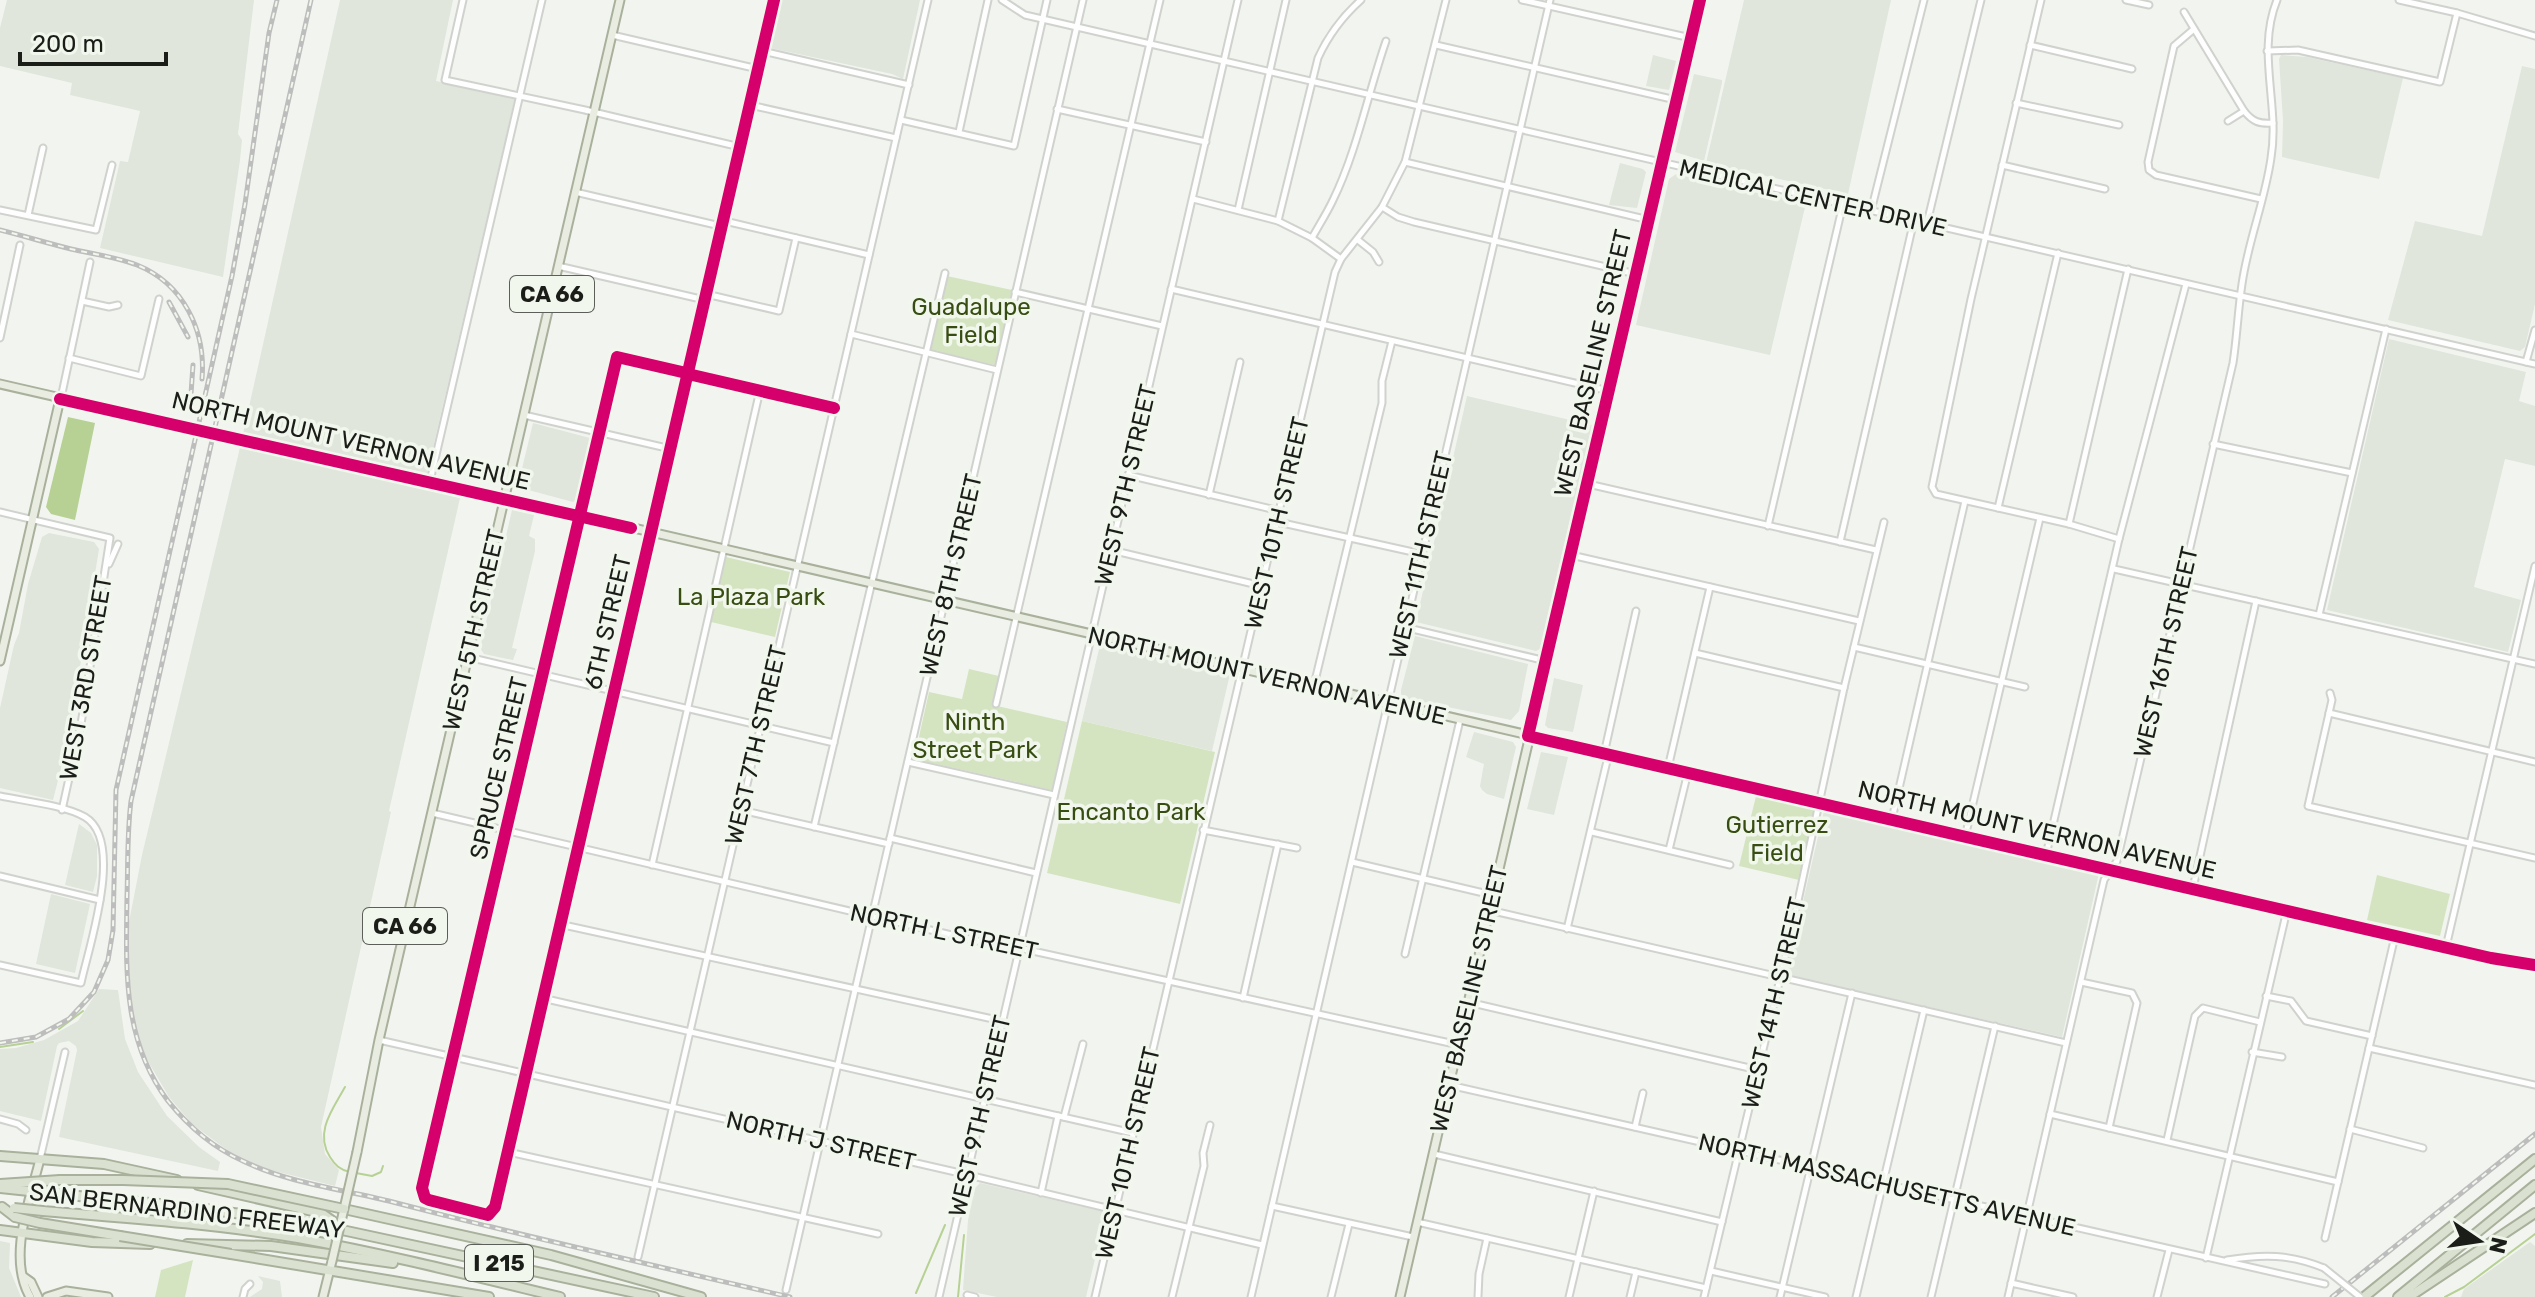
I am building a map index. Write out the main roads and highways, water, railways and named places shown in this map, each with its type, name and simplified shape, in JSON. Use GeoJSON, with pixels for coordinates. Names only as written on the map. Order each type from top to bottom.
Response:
{"type":"FeatureCollection","features":[{"type":"Feature","properties":{"kind":"highway"},"geometry":{"type":"LineString","coordinates":[[0,1156],[104,1164],[144,1172],[321,1213],[344,1229]]}},
{"type":"Feature","properties":{"kind":"highway"},"geometry":{"type":"LineString","coordinates":[[2362,1297],[2535,1159]]}},
{"type":"Feature","properties":{"kind":"highway"},"geometry":{"type":"LineString","coordinates":[[0,1186],[60,1180],[228,1184],[575,1261],[639,1282],[701,1297]]}},
{"type":"Feature","properties":{"kind":"highway"},"geometry":{"type":"LineString","coordinates":[[2398,1297],[2535,1185]]}},
{"type":"Feature","properties":{"kind":"highway","name":"SAN BERNARDINO FREEWAY"},"geometry":{"type":"LineString","coordinates":[[0,1186],[190,1207],[344,1229],[654,1297]]}},
{"type":"Feature","properties":{"kind":"highway","name":"SAN BERNARDINO FREEWAY"},"geometry":{"type":"LineString","coordinates":[[1,1207],[15,1212],[43,1211],[202,1225],[296,1238],[560,1297]]}},
{"type":"Feature","properties":{"kind":"highway"},"geometry":{"type":"LineString","coordinates":[[15,1212],[91,1232],[331,1266],[489,1297]]}},
{"type":"Feature","properties":{"kind":"highway"},"geometry":{"type":"LineString","coordinates":[[2404,1297],[2415,1293],[2535,1213]]}},
{"type":"Feature","properties":{"kind":"highway"},"geometry":{"type":"LineString","coordinates":[[0,1230],[120,1243],[289,1247],[461,1273]]}},
{"type":"Feature","properties":{"kind":"main road","name":"WEST 5TH STREET"},"geometry":{"type":"LineString","coordinates":[[323,1297],[379,1040],[620,0]]}},
{"type":"Feature","properties":{"kind":"main road","name":"WEST BASELINE STREET"},"geometry":{"type":"LineString","coordinates":[[1400,1297],[1700,0]]}},
{"type":"Feature","properties":{"kind":"main road","name":"NORTH MOUNT VERNON AVENUE"},"geometry":{"type":"LineString","coordinates":[[0,384],[2535,967]]}},
{"type":"Feature","properties":{"kind":"main road"},"geometry":{"type":"LineString","coordinates":[[0,661],[3,635],[34,520],[60,399]]}},
{"type":"Feature","properties":{"kind":"main road"},"geometry":{"type":"LineString","coordinates":[[30,1297],[24,1287],[20,1258],[40,1159]]}},
{"type":"Feature","properties":{"kind":"main road"},"geometry":{"type":"LineString","coordinates":[[24,1277],[31,1282],[38,1297]]}},
{"type":"Feature","properties":{"kind":"main road"},"geometry":{"type":"LineString","coordinates":[[47,1297],[66,1291],[108,1297]]}},
{"type":"Feature","properties":{"kind":"waterway"},"geometry":{"type":"LineString","coordinates":[[59,1029],[83,1011]]}},
{"type":"Feature","properties":{"kind":"waterway"},"geometry":{"type":"LineString","coordinates":[[0,1047],[33,1042]]}},
{"type":"Feature","properties":{"kind":"waterway"},"geometry":{"type":"LineString","coordinates":[[345,1087],[327,1121],[324,1139],[330,1157],[350,1172]]}},
{"type":"Feature","properties":{"kind":"waterway"},"geometry":{"type":"LineString","coordinates":[[356,1173],[372,1176],[381,1172],[383,1166]]}},
{"type":"Feature","properties":{"kind":"waterway"},"geometry":{"type":"LineString","coordinates":[[916,1293],[945,1225]]}},
{"type":"Feature","properties":{"kind":"waterway"},"geometry":{"type":"LineString","coordinates":[[2445,1297],[2464,1287],[2535,1234]]}},
{"type":"Feature","properties":{"kind":"waterway"},"geometry":{"type":"LineString","coordinates":[[958,1297],[964,1235]]}},
{"type":"Feature","properties":{"kind":"railway"},"geometry":{"type":"LineString","coordinates":[[0,1043],[36,1037],[69,1019],[94,992],[108,960],[113,930],[116,790],[232,276],[269,33],[277,0]]}},
{"type":"Feature","properties":{"kind":"railway"},"geometry":{"type":"LineString","coordinates":[[311,0],[131,801],[127,977],[142,1054],[153,1078],[184,1119],[222,1150],[260,1169],[315,1185],[790,1297]]}},
{"type":"Feature","properties":{"kind":"railway"},"geometry":{"type":"LineString","coordinates":[[0,230],[137,265],[168,284],[189,311],[196,327],[202,379]]}},
{"type":"Feature","properties":{"kind":"railway"},"geometry":{"type":"LineString","coordinates":[[169,302],[188,337]]}},
{"type":"Feature","properties":{"kind":"railway"},"geometry":{"type":"LineString","coordinates":[[190,408],[193,365]]}},
{"type":"Feature","properties":{"kind":"railway"},"geometry":{"type":"LineString","coordinates":[[2332,1297],[2535,1134]]}},
{"type":"Feature","properties":{"kind":"park label","name":"Guadalupe Field"},"geometry":{"type":"Point","coordinates":[971,321]}},
{"type":"Feature","properties":{"kind":"park label","name":"La Plaza Park"},"geometry":{"type":"Point","coordinates":[751,597]}},
{"type":"Feature","properties":{"kind":"park label","name":"Ninth Street Park"},"geometry":{"type":"Point","coordinates":[975,736]}},
{"type":"Feature","properties":{"kind":"park label","name":"Encanto Park"},"geometry":{"type":"Point","coordinates":[1131,812]}},
{"type":"Feature","properties":{"kind":"park label","name":"Gutierrez Field"},"geometry":{"type":"Point","coordinates":[1777,839]}}]}
